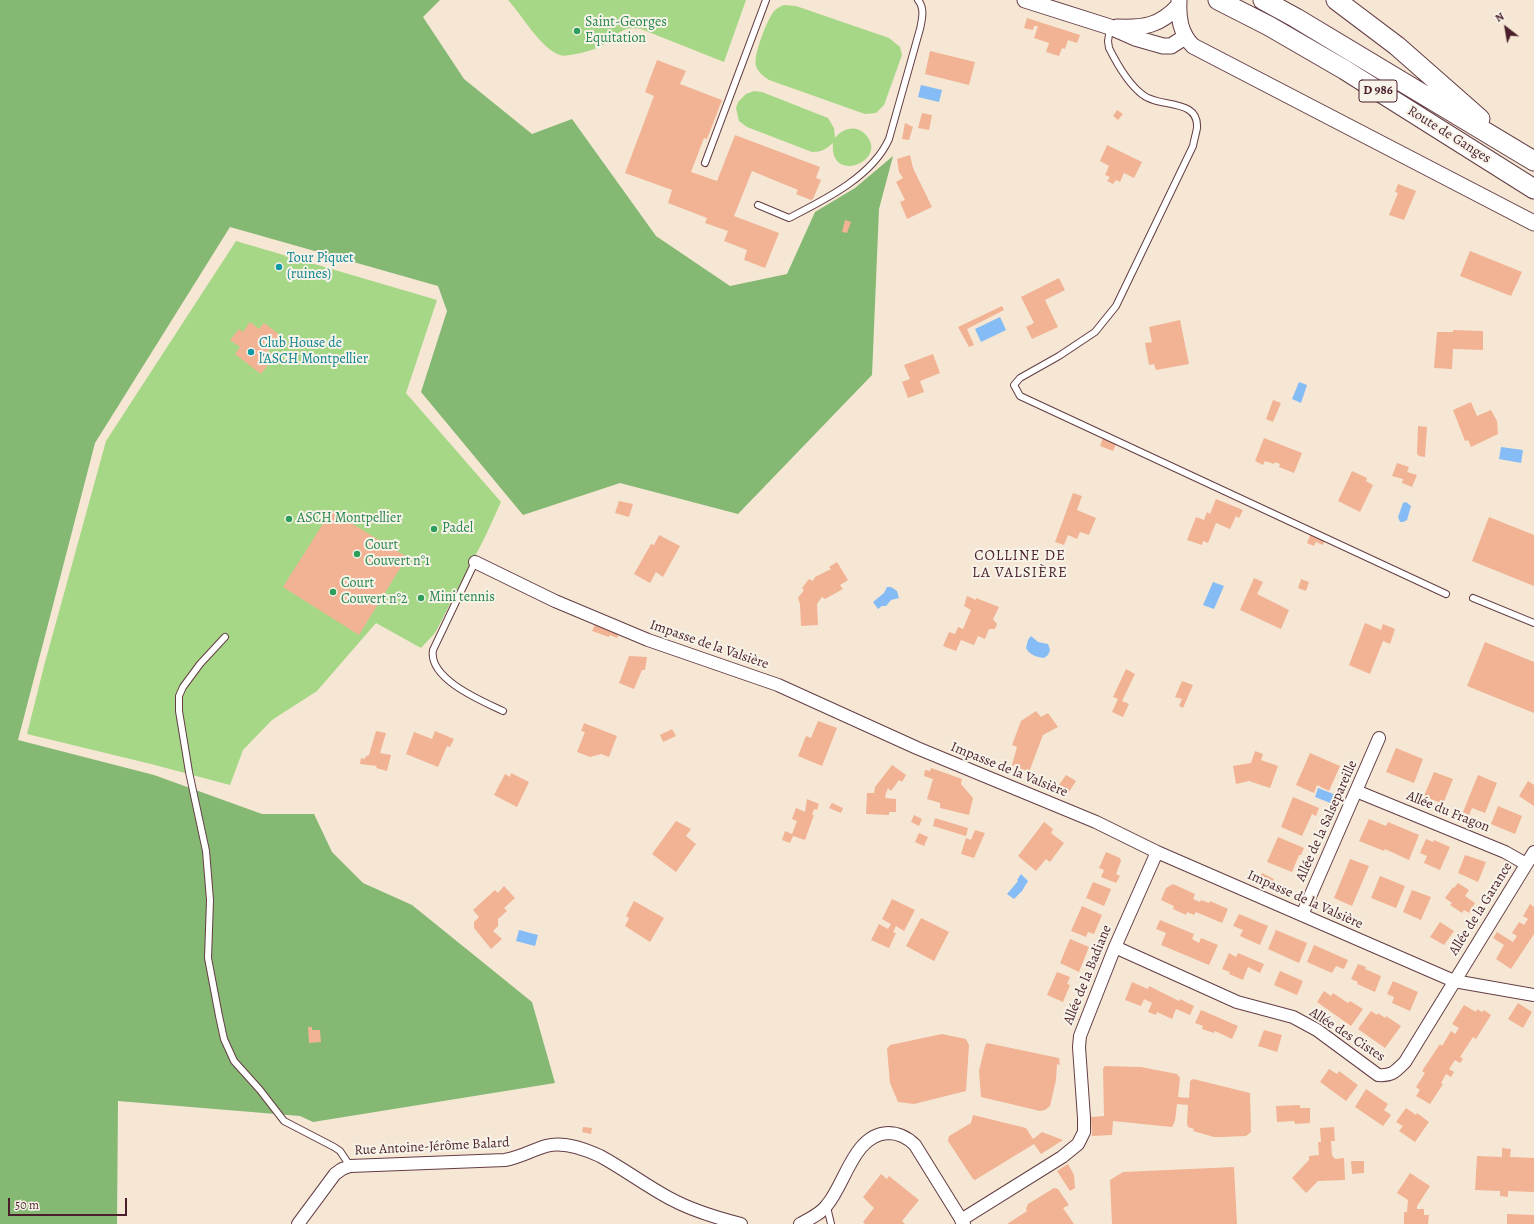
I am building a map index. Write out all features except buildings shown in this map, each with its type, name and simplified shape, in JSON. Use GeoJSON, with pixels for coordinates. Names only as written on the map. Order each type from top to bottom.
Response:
{"type":"FeatureCollection","features":[{"type":"Feature","properties":{"kind":"main road","name":"Route de Ganges"},"geometry":{"type":"LineString","coordinates":[[1218,0],[1269,26],[1345,70],[1534,189]]}},
{"type":"Feature","properties":{"kind":"main road","name":"Route de Ganges"},"geometry":{"type":"LineString","coordinates":[[1264,0],[1534,161]]}},
{"type":"Feature","properties":{"kind":"main road","name":"D 986"},"geometry":{"type":"LineString","coordinates":[[1336,0],[1397,46],[1518,151]]}},
{"type":"Feature","properties":{"kind":"street"},"geometry":{"type":"LineString","coordinates":[[1024,0],[1110,27],[1135,38],[1163,46],[1171,46],[1183,32]]}},
{"type":"Feature","properties":{"kind":"street"},"geometry":{"type":"LineString","coordinates":[[1110,27],[1136,28],[1158,22],[1170,15],[1179,2]]}},
{"type":"Feature","properties":{"kind":"street"},"geometry":{"type":"LineString","coordinates":[[1179,2],[1179,18],[1183,32],[1192,46],[1534,223]]}},
{"type":"Feature","properties":{"kind":"street"},"geometry":{"type":"LineString","coordinates":[[1158,22],[1168,22],[1183,32]]}},
{"type":"Feature","properties":{"kind":"street","name":"Impasse de la Valsière"},"geometry":{"type":"LineString","coordinates":[[475,562],[555,601],[641,637],[778,685],[917,748],[1096,822],[1157,852],[1454,981],[1534,995]]}},
{"type":"Feature","properties":{"kind":"street","name":"Allée de la Salsepareille"},"geometry":{"type":"LineString","coordinates":[[1302,915],[1379,738]]}},
{"type":"Feature","properties":{"kind":"street","name":"Allée du Fragon"},"geometry":{"type":"LineString","coordinates":[[1356,791],[1506,852],[1526,864]]}},
{"type":"Feature","properties":{"kind":"street","name":"Allée de la Badiane"},"geometry":{"type":"LineString","coordinates":[[963,1222],[1078,1144],[1084,1132],[1079,1047],[1080,1036],[1115,947],[1157,852]]}},
{"type":"Feature","properties":{"kind":"street","name":"Allée de la Garance"},"geometry":{"type":"LineString","coordinates":[[1454,981],[1534,852]]}},
{"type":"Feature","properties":{"kind":"street","name":"Allée des Cistes"},"geometry":{"type":"LineString","coordinates":[[1115,947],[1237,1002],[1292,1018],[1317,1030],[1378,1074],[1387,1076],[1396,1072],[1405,1062],[1454,981]]}},
{"type":"Feature","properties":{"kind":"street"},"geometry":{"type":"LineString","coordinates":[[800,1224],[826,1207],[862,1146],[876,1136],[895,1133],[909,1139],[915,1145],[963,1222]]}},
{"type":"Feature","properties":{"kind":"street","name":"Rue Antoine-Jérôme Balard"},"geometry":{"type":"LineString","coordinates":[[298,1224],[335,1174],[350,1166],[505,1160],[518,1158],[546,1146],[563,1145],[600,1156],[670,1198],[691,1208],[725,1222],[741,1224]]}},
{"type":"Feature","properties":{"kind":"lane"},"geometry":{"type":"LineString","coordinates":[[705,163],[766,0]]}},
{"type":"Feature","properties":{"kind":"lane"},"geometry":{"type":"LineString","coordinates":[[758,205],[789,218],[828,198],[876,161],[883,152],[889,140],[920,29],[923,15],[921,3],[918,0]]}},
{"type":"Feature","properties":{"kind":"lane"},"geometry":{"type":"LineString","coordinates":[[1110,27],[1108,41],[1109,48],[1133,85],[1143,95],[1151,100],[1186,107],[1193,113],[1197,128],[1193,146],[1116,306],[1095,332],[1059,356],[1020,378],[1014,385],[1020,396],[1446,594]]}},
{"type":"Feature","properties":{"kind":"lane"},"geometry":{"type":"LineString","coordinates":[[475,562],[433,650],[432,657],[437,667],[451,683],[463,692],[502,711]]}},
{"type":"Feature","properties":{"kind":"lane"},"geometry":{"type":"LineString","coordinates":[[1473,598],[1534,623]]}},
{"type":"Feature","properties":{"kind":"lane"},"geometry":{"type":"LineString","coordinates":[[225,637],[200,664],[183,687],[180,696],[179,712],[189,772],[206,851],[210,900],[208,958],[224,1039],[234,1061],[260,1090],[284,1121],[340,1151],[350,1166]]}},
{"type":"Feature","properties":{"kind":"lane"},"geometry":{"type":"LineString","coordinates":[[826,1207],[831,1224]]}},
{"type":"Feature","properties":{"kind":"green space"},"geometry":{"type":"Polygon","coordinates":[[[0,0],[440,0],[423,17],[464,79],[532,134],[572,119],[656,236],[730,286],[787,274],[815,212],[855,188],[893,156],[879,209],[872,375],[738,514],[620,483],[523,515],[421,392],[447,311],[438,286],[230,227],[95,443],[18,740],[154,775],[262,814],[314,814],[332,852],[363,883],[412,905],[532,1002],[555,1083],[313,1122],[300,1116],[118,1101],[117,1224],[0,1224],[0,0]]]}},
{"type":"Feature","properties":{"kind":"green space","name":"Saint-Georges Equitation"},"geometry":{"type":"Polygon","coordinates":[[[508,0],[746,0],[724,62],[641,29],[635,28],[625,29],[606,43],[591,50],[565,56],[560,55],[553,52],[539,39],[508,0]]]}},
{"type":"Feature","properties":{"kind":"green space"},"geometry":{"type":"Polygon","coordinates":[[[784,5],[796,6],[889,38],[900,47],[902,55],[884,105],[876,113],[865,114],[769,80],[759,72],[756,66],[756,55],[769,18],[777,8],[784,5]]]}},
{"type":"Feature","properties":{"kind":"green space"},"geometry":{"type":"Polygon","coordinates":[[[754,91],[762,92],[828,118],[834,128],[835,138],[845,130],[853,128],[861,131],[865,134],[871,144],[870,152],[865,160],[848,166],[840,163],[834,156],[833,143],[824,150],[812,152],[747,127],[739,121],[736,108],[738,102],[746,94],[754,91]]]}},
{"type":"Feature","properties":{"kind":"green space","name":"ASCH Montpellier"},"geometry":{"type":"Polygon","coordinates":[[[236,241],[437,300],[406,393],[501,502],[485,537],[435,633],[421,648],[376,623],[317,691],[272,720],[243,750],[230,785],[27,734],[44,666],[106,441],[236,241]]]}},
{"type":"Feature","properties":{"kind":"water"},"geometry":{"type":"Polygon","coordinates":[[[921,85],[942,90],[939,102],[918,97],[921,85]]]}},
{"type":"Feature","properties":{"kind":"water"},"geometry":{"type":"Polygon","coordinates":[[[1000,317],[1006,330],[981,342],[975,329],[1000,317]]]}},
{"type":"Feature","properties":{"kind":"water"},"geometry":{"type":"Polygon","coordinates":[[[1299,382],[1307,385],[1301,403],[1292,399],[1299,382]]]}},
{"type":"Feature","properties":{"kind":"water"},"geometry":{"type":"Polygon","coordinates":[[[1501,447],[1523,450],[1521,463],[1499,459],[1501,447]]]}},
{"type":"Feature","properties":{"kind":"water"},"geometry":{"type":"Polygon","coordinates":[[[1406,502],[1411,506],[1407,520],[1400,522],[1398,517],[1403,503],[1406,502]]]}},
{"type":"Feature","properties":{"kind":"water"},"geometry":{"type":"Polygon","coordinates":[[[1213,582],[1224,586],[1214,609],[1203,605],[1213,582]]]}},
{"type":"Feature","properties":{"kind":"water"},"geometry":{"type":"Polygon","coordinates":[[[887,587],[891,587],[897,591],[899,598],[891,600],[886,606],[882,606],[878,609],[873,602],[884,593],[887,587]]]}},
{"type":"Feature","properties":{"kind":"water"},"geometry":{"type":"Polygon","coordinates":[[[1031,636],[1038,642],[1048,644],[1050,650],[1048,655],[1044,658],[1034,655],[1026,648],[1028,640],[1031,636]]]}},
{"type":"Feature","properties":{"kind":"water"},"geometry":{"type":"Polygon","coordinates":[[[1318,788],[1336,795],[1333,804],[1315,797],[1318,788]]]}},
{"type":"Feature","properties":{"kind":"water"},"geometry":{"type":"Polygon","coordinates":[[[1021,874],[1028,881],[1022,891],[1014,899],[1007,894],[1018,881],[1017,880],[1021,874]]]}},
{"type":"Feature","properties":{"kind":"water"},"geometry":{"type":"Polygon","coordinates":[[[519,930],[538,935],[535,946],[516,941],[519,930]]]}},
{"type":"Feature","properties":{"kind":"place","name":"Saint-Georges Equitation"},"geometry":{"type":"Point","coordinates":[577,31]}},
{"type":"Feature","properties":{"kind":"place","name":"Tour Piquet (ruines)"},"geometry":{"type":"Point","coordinates":[279,267]}},
{"type":"Feature","properties":{"kind":"place","name":"Club House de l'ASCH Montpellier"},"geometry":{"type":"Point","coordinates":[251,352]}},
{"type":"Feature","properties":{"kind":"place","name":"ASCH Montpellier"},"geometry":{"type":"Point","coordinates":[289,519]}},
{"type":"Feature","properties":{"kind":"place","name":"Padel"},"geometry":{"type":"Point","coordinates":[434,529]}},
{"type":"Feature","properties":{"kind":"place","name":"Court Couvert n°1"},"geometry":{"type":"Point","coordinates":[357,554]}},
{"type":"Feature","properties":{"kind":"place","name":"Court Couvert n°2"},"geometry":{"type":"Point","coordinates":[333,592]}},
{"type":"Feature","properties":{"kind":"place","name":"Mini tennis"},"geometry":{"type":"Point","coordinates":[421,598]}},
{"type":"Feature","properties":{"kind":"district","name":"COLLINE DE LA VALSIÈRE"},"geometry":{"type":"Point","coordinates":[1020,564]}}]}
